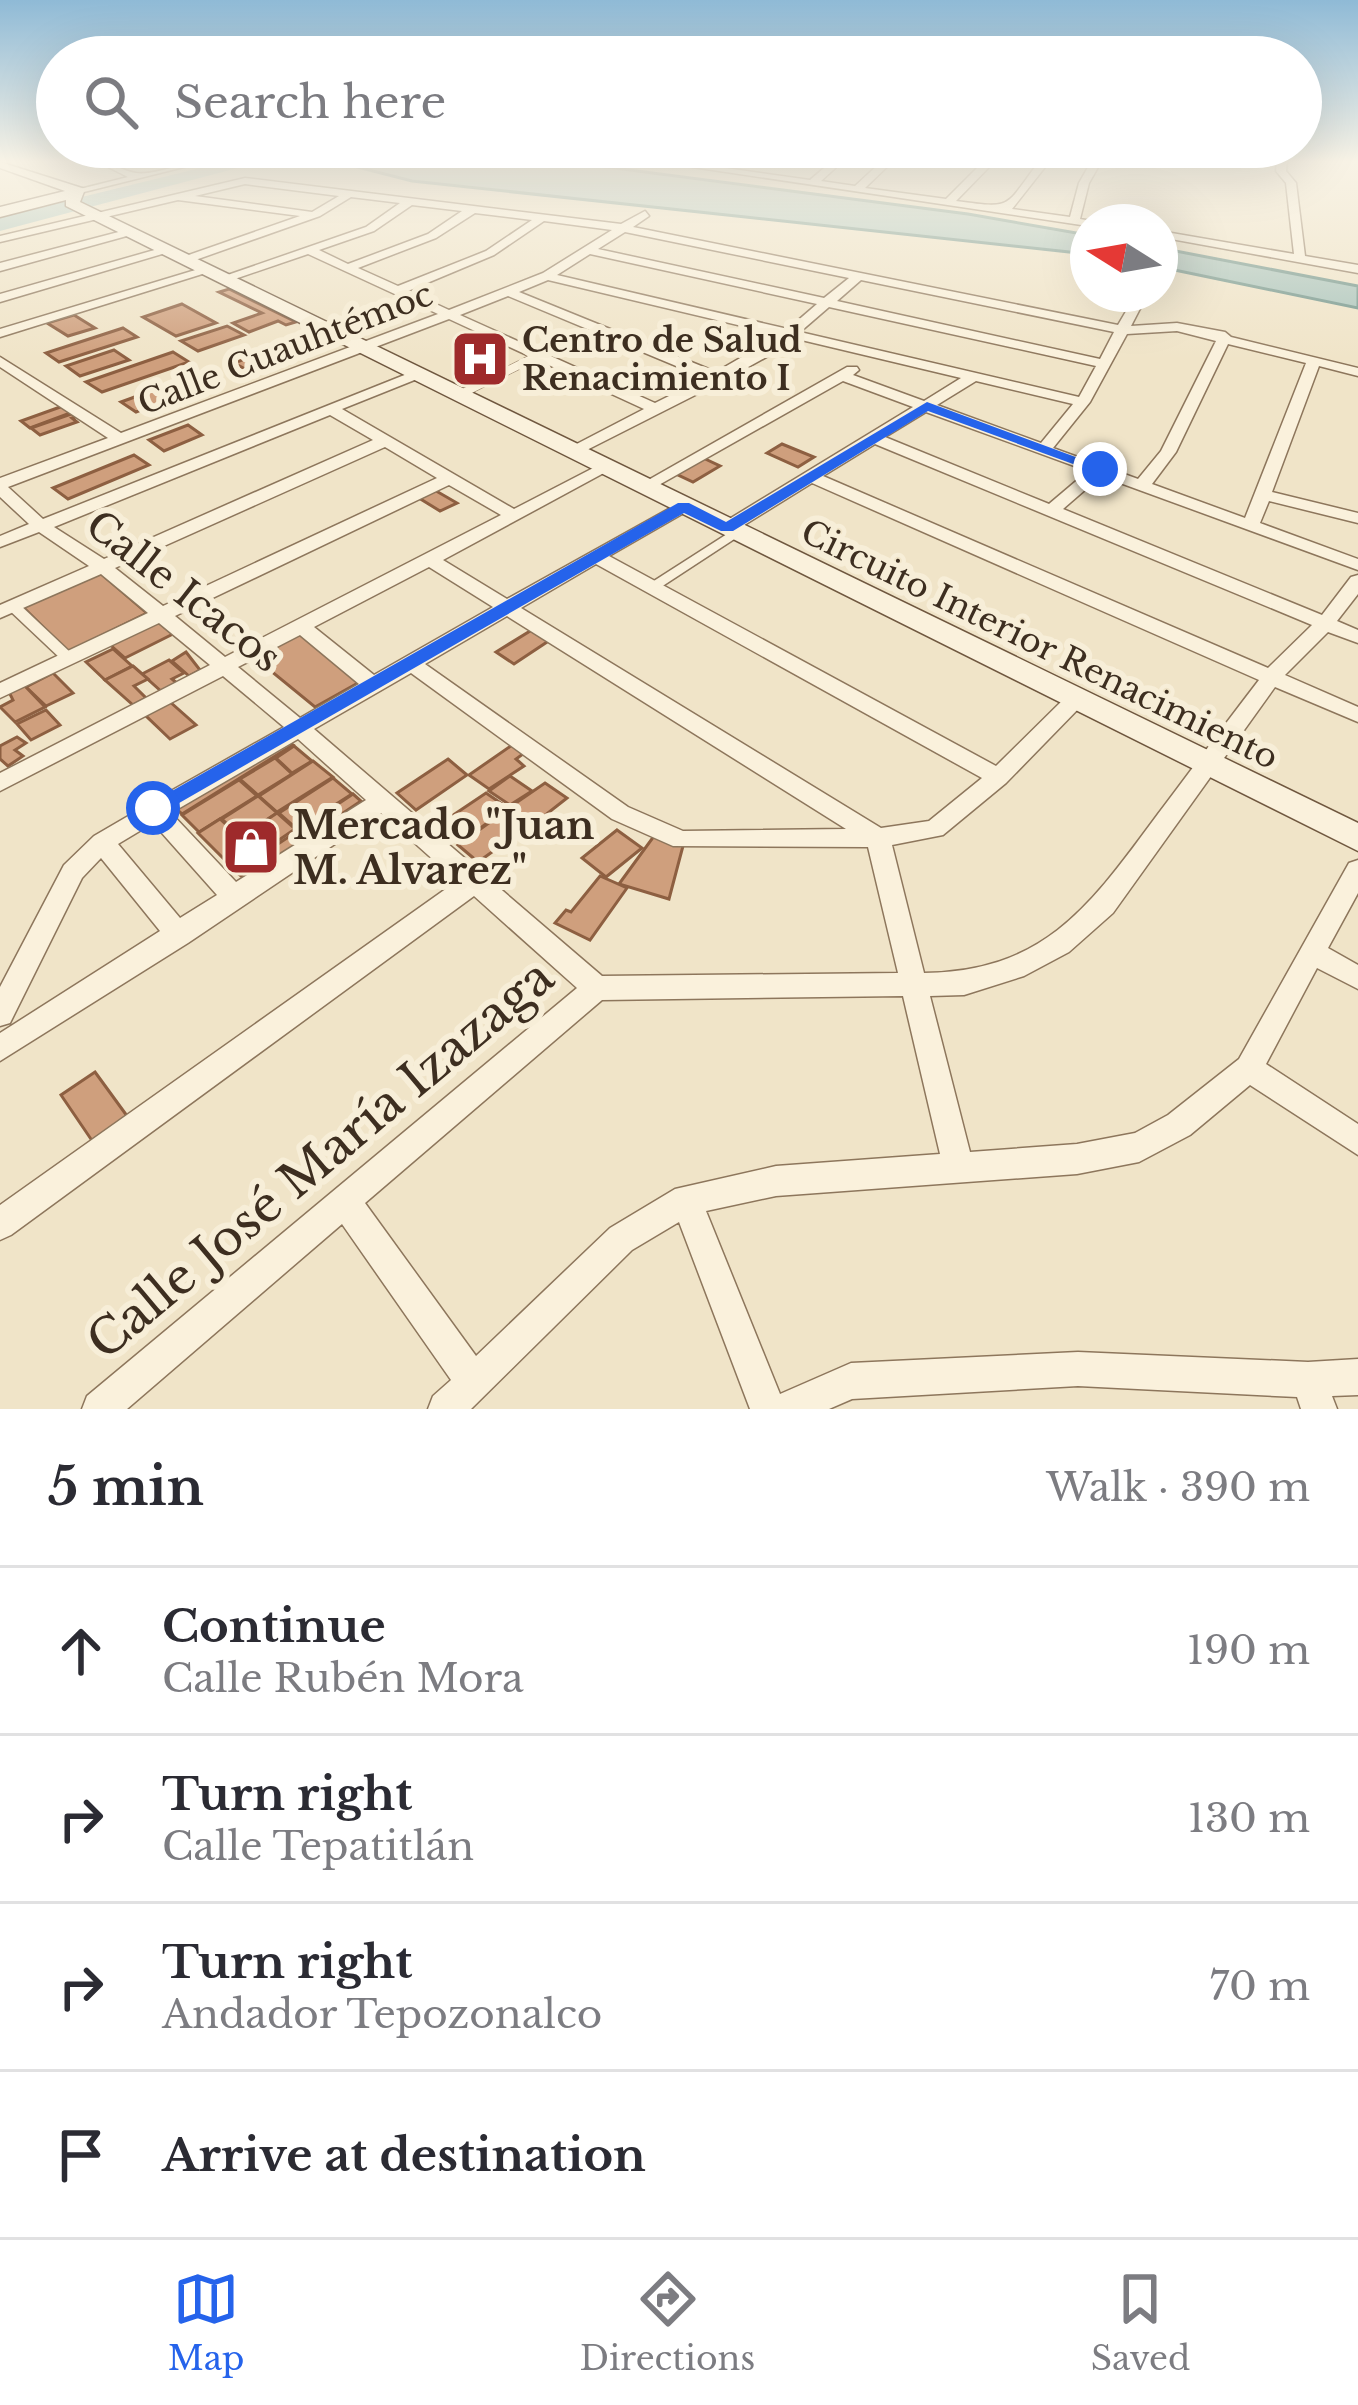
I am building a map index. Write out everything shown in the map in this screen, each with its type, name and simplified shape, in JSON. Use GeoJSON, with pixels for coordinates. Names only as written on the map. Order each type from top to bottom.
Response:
{"type":"FeatureCollection","features":[{"type":"Feature","properties":{"kind":"main road","name":"Circuito Interior Renacimiento"},"geometry":{"type":"LineString","coordinates":[[123,228],[1358,838]]}},
{"type":"Feature","properties":{"kind":"street"},"geometry":{"type":"LineString","coordinates":[[250,228],[260,232]]}},
{"type":"Feature","properties":{"kind":"street"},"geometry":{"type":"LineString","coordinates":[[0,333],[194,265],[273,228]]}},
{"type":"Feature","properties":{"kind":"street"},"geometry":{"type":"LineString","coordinates":[[0,298],[309,250],[372,228]]}},
{"type":"Feature","properties":{"kind":"street"},"geometry":{"type":"LineString","coordinates":[[347,268],[445,228]]}},
{"type":"Feature","properties":{"kind":"street"},"geometry":{"type":"LineString","coordinates":[[395,291],[446,274],[530,228]]}},
{"type":"Feature","properties":{"kind":"street"},"geometry":{"type":"LineString","coordinates":[[623,228],[1123,330],[1169,326],[1358,371]]}},
{"type":"Feature","properties":{"kind":"street","name":"Calle Cuauhtémoc"},"geometry":{"type":"LineString","coordinates":[[0,486],[547,276],[623,228]]}},
{"type":"Feature","properties":{"kind":"street"},"geometry":{"type":"LineString","coordinates":[[1296,228],[1300,259]]}},
{"type":"Feature","properties":{"kind":"street"},"geometry":{"type":"LineString","coordinates":[[0,267],[130,232]]}},
{"type":"Feature","properties":{"kind":"street"},"geometry":{"type":"LineString","coordinates":[[1178,237],[1358,269]]}},
{"type":"Feature","properties":{"kind":"street"},"geometry":{"type":"LineString","coordinates":[[309,250],[655,410]]}},
{"type":"Feature","properties":{"kind":"street"},"geometry":{"type":"LineString","coordinates":[[587,250],[1105,364]]}},
{"type":"Feature","properties":{"kind":"street"},"geometry":{"type":"LineString","coordinates":[[446,274],[463,281]]}},
{"type":"Feature","properties":{"kind":"street"},"geometry":{"type":"LineString","coordinates":[[547,276],[1083,402]]}},
{"type":"Feature","properties":{"kind":"street"},"geometry":{"type":"LineString","coordinates":[[573,452],[718,378],[793,333],[859,276]]}},
{"type":"Feature","properties":{"kind":"street"},"geometry":{"type":"LineString","coordinates":[[480,289],[565,314],[718,378]]}},
{"type":"Feature","properties":{"kind":"street"},"geometry":{"type":"LineString","coordinates":[[565,314],[617,292]]}},
{"type":"Feature","properties":{"kind":"street"},"geometry":{"type":"LineString","coordinates":[[1044,449],[1083,402],[1132,312]]}},
{"type":"Feature","properties":{"kind":"street"},"geometry":{"type":"LineString","coordinates":[[1142,484],[1168,452],[1225,337]]}},
{"type":"Feature","properties":{"kind":"street"},"geometry":{"type":"LineString","coordinates":[[644,487],[877,353]]}},
{"type":"Feature","properties":{"kind":"street"},"geometry":{"type":"LineString","coordinates":[[1251,525],[1315,359]]}},
{"type":"Feature","properties":{"kind":"street"},"geometry":{"type":"LineString","coordinates":[[0,362],[120,439]]}},
{"type":"Feature","properties":{"kind":"street"},"geometry":{"type":"LineString","coordinates":[[0,542],[416,374]]}},
{"type":"Feature","properties":{"kind":"street"},"geometry":{"type":"LineString","coordinates":[[843,376],[1358,565]]}},
{"type":"Feature","properties":{"kind":"street"},"geometry":{"type":"LineString","coordinates":[[652,586],[974,376]]}},
{"type":"Feature","properties":{"kind":"street"},"geometry":{"type":"LineString","coordinates":[[329,408],[514,516]]}},
{"type":"Feature","properties":{"kind":"street"},"geometry":{"type":"LineString","coordinates":[[874,438],[1358,637]]}},
{"type":"Feature","properties":{"kind":"street"},"geometry":{"type":"LineString","coordinates":[[66,656],[6,609],[385,441]]}},
{"type":"Feature","properties":{"kind":"street"},"geometry":{"type":"LineString","coordinates":[[0,783],[605,468]]}},
{"type":"Feature","properties":{"kind":"street"},"geometry":{"type":"LineString","coordinates":[[1052,510],[1100,469]]}},
{"type":"Feature","properties":{"kind":"street"},"geometry":{"type":"LineString","coordinates":[[0,691],[158,612],[452,477]]}},
{"type":"Feature","properties":{"kind":"street"},"geometry":{"type":"LineString","coordinates":[[813,477],[1358,715]]}},
{"type":"Feature","properties":{"kind":"street","name":"Calle Icacos"},"geometry":{"type":"LineString","coordinates":[[0,486],[40,526],[102,566],[299,728],[596,988]]}},
{"type":"Feature","properties":{"kind":"street"},"geometry":{"type":"LineString","coordinates":[[1265,495],[1358,518]]}},
{"type":"Feature","properties":{"kind":"street"},"geometry":{"type":"LineString","coordinates":[[0,1014],[73,872],[102,842],[153,808],[683,506]]}},
{"type":"Feature","properties":{"kind":"street"},"geometry":{"type":"LineString","coordinates":[[595,556],[998,777]]}},
{"type":"Feature","properties":{"kind":"street"},"geometry":{"type":"LineString","coordinates":[[432,561],[878,838],[958,1167]]}},
{"type":"Feature","properties":{"kind":"street","name":"Calle José María Izazaga"},"geometry":{"type":"LineString","coordinates":[[100,1409],[596,988],[964,984],[1015,968],[1060,944],[1105,907],[1272,676],[1325,623],[1358,580]]}},
{"type":"Feature","properties":{"kind":"street"},"geometry":{"type":"LineString","coordinates":[[303,628],[373,685]]}},
{"type":"Feature","properties":{"kind":"street"},"geometry":{"type":"LineString","coordinates":[[412,664],[620,813],[681,840],[878,838],[935,829],[998,777],[1077,698]]}},
{"type":"Feature","properties":{"kind":"street"},"geometry":{"type":"LineString","coordinates":[[0,1048],[383,800]]}},
{"type":"Feature","properties":{"kind":"street"},"geometry":{"type":"LineString","coordinates":[[153,808],[235,898]]}},
{"type":"Feature","properties":{"kind":"street"},"geometry":{"type":"LineString","coordinates":[[102,842],[179,935]]}},
{"type":"Feature","properties":{"kind":"street"},"geometry":{"type":"LineString","coordinates":[[446,1409],[621,1239],[686,1200],[776,1180],[1077,1159],[1139,1147],[1179,1125],[1249,1068],[1358,870]]}},
{"type":"Feature","properties":{"kind":"street"},"geometry":{"type":"LineString","coordinates":[[0,1224],[476,881]]}},
{"type":"Feature","properties":{"kind":"street"},"geometry":{"type":"LineString","coordinates":[[1313,953],[1358,978]]}},
{"type":"Feature","properties":{"kind":"street"},"geometry":{"type":"LineString","coordinates":[[1249,1068],[1358,1142]]}},
{"type":"Feature","properties":{"kind":"street"},"geometry":{"type":"LineString","coordinates":[[686,1200],[768,1409]]}},
{"type":"Feature","properties":{"kind":"street"},"geometry":{"type":"LineString","coordinates":[[346,1203],[472,1380]]}},
{"type":"Feature","properties":{"kind":"street"},"geometry":{"type":"LineString","coordinates":[[788,1409],[851,1381],[1078,1369],[1313,1395],[1358,1377]]}},
{"type":"Feature","properties":{"kind":"lane"},"geometry":{"type":"LineString","coordinates":[[459,395],[538,356]]}},
{"type":"Feature","properties":{"kind":"water"},"geometry":{"type":"Polygon","coordinates":[[[845,228],[1047,228],[1070,232],[1070,252],[845,228]]]}},
{"type":"Feature","properties":{"kind":"water"},"geometry":{"type":"Polygon","coordinates":[[[1178,251],[1358,286],[1358,308],[1178,271],[1178,251]]]}},
{"type":"Feature","properties":{"kind":"building"},"geometry":{"type":"Polygon","coordinates":[[[229,289],[296,322],[278,321],[249,332],[233,323],[262,313],[219,292],[229,289]]]}},
{"type":"Feature","properties":{"kind":"building"},"geometry":{"type":"Polygon","coordinates":[[[182,304],[216,323],[176,336],[143,317],[182,304]]]}},
{"type":"Feature","properties":{"kind":"building"},"geometry":{"type":"Polygon","coordinates":[[[74,315],[95,328],[68,336],[47,323],[74,315]]]}},
{"type":"Feature","properties":{"kind":"building"},"geometry":{"type":"Polygon","coordinates":[[[227,326],[244,335],[198,351],[181,341],[227,326]]]}},
{"type":"Feature","properties":{"kind":"building"},"geometry":{"type":"Polygon","coordinates":[[[123,328],[137,337],[59,362],[46,353],[123,328]]]}},
{"type":"Feature","properties":{"kind":"building"},"geometry":{"type":"Polygon","coordinates":[[[314,334],[329,341],[249,371],[234,363],[314,334]]]}},
{"type":"Feature","properties":{"kind":"building"},"geometry":{"type":"Polygon","coordinates":[[[114,350],[129,360],[80,376],[66,366],[114,350]]]}},
{"type":"Feature","properties":{"kind":"building"},"geometry":{"type":"Polygon","coordinates":[[[173,352],[189,362],[102,392],[86,382],[173,352]]]}},
{"type":"Feature","properties":{"kind":"building"},"geometry":{"type":"Polygon","coordinates":[[[206,371],[221,380],[136,412],[121,402],[206,371]]]}},
{"type":"Feature","properties":{"kind":"building"},"geometry":{"type":"Polygon","coordinates":[[[63,406],[73,412],[30,428],[21,421],[63,406]]]}},
{"type":"Feature","properties":{"kind":"building"},"geometry":{"type":"Polygon","coordinates":[[[74,413],[77,422],[40,435],[31,428],[74,413]]]}},
{"type":"Feature","properties":{"kind":"building"},"geometry":{"type":"Polygon","coordinates":[[[188,425],[202,435],[164,451],[149,440],[188,425]]]}},
{"type":"Feature","properties":{"kind":"building"},"geometry":{"type":"Polygon","coordinates":[[[782,444],[814,457],[798,467],[767,453],[782,444]]]}},
{"type":"Feature","properties":{"kind":"building"},"geometry":{"type":"Polygon","coordinates":[[[134,455],[149,465],[68,499],[53,488],[134,455]]]}},
{"type":"Feature","properties":{"kind":"building"},"geometry":{"type":"Polygon","coordinates":[[[701,457],[720,466],[693,482],[674,473],[701,457]]]}},
{"type":"Feature","properties":{"kind":"building"},"geometry":{"type":"Polygon","coordinates":[[[431,488],[457,503],[440,511],[414,495],[431,488]]]}},
{"type":"Feature","properties":{"kind":"building"},"geometry":{"type":"Polygon","coordinates":[[[97,570],[147,613],[68,652],[20,604],[97,570]]]}},
{"type":"Feature","properties":{"kind":"building"},"geometry":{"type":"Polygon","coordinates":[[[155,619],[173,634],[125,658],[107,642],[155,619]]]}},
{"type":"Feature","properties":{"kind":"building"},"geometry":{"type":"Polygon","coordinates":[[[535,628],[553,638],[514,664],[496,652],[535,628]]]}},
{"type":"Feature","properties":{"kind":"building"},"geometry":{"type":"Polygon","coordinates":[[[303,632],[365,679],[315,707],[255,658],[303,632]]]}},
{"type":"Feature","properties":{"kind":"building"},"geometry":{"type":"Polygon","coordinates":[[[113,649],[132,666],[105,680],[86,662],[113,649]]]}},
{"type":"Feature","properties":{"kind":"building"},"geometry":{"type":"Polygon","coordinates":[[[186,652],[200,670],[189,676],[172,661],[186,652]]]}},
{"type":"Feature","properties":{"kind":"building"},"geometry":{"type":"Polygon","coordinates":[[[169,660],[184,673],[172,679],[178,684],[162,692],[142,674],[169,660]]]}},
{"type":"Feature","properties":{"kind":"building"},"geometry":{"type":"Polygon","coordinates":[[[133,666],[148,679],[134,686],[146,698],[133,705],[105,680],[133,666]]]}},
{"type":"Feature","properties":{"kind":"building"},"geometry":{"type":"Polygon","coordinates":[[[53,673],[73,693],[46,706],[26,687],[53,673]]]}},
{"type":"Feature","properties":{"kind":"building"},"geometry":{"type":"Polygon","coordinates":[[[22,683],[45,707],[15,722],[0,707],[13,700],[8,690],[22,683]]]}},
{"type":"Feature","properties":{"kind":"building"},"geometry":{"type":"Polygon","coordinates":[[[169,701],[196,725],[170,739],[144,714],[169,701]]]}},
{"type":"Feature","properties":{"kind":"building"},"geometry":{"type":"Polygon","coordinates":[[[46,710],[60,725],[31,740],[17,724],[46,710]]]}},
{"type":"Feature","properties":{"kind":"building"},"geometry":{"type":"Polygon","coordinates":[[[17,737],[26,743],[15,750],[23,756],[8,766],[0,759],[0,746],[17,737]]]}},
{"type":"Feature","properties":{"kind":"building"},"geometry":{"type":"Polygon","coordinates":[[[284,739],[293,745],[182,814],[174,807],[284,739]]]}},
{"type":"Feature","properties":{"kind":"building"},"geometry":{"type":"Polygon","coordinates":[[[515,743],[527,751],[516,759],[524,766],[489,789],[469,775],[515,743]]]}},
{"type":"Feature","properties":{"kind":"building"},"geometry":{"type":"Polygon","coordinates":[[[294,746],[312,761],[292,773],[276,758],[294,746]]]}},
{"type":"Feature","properties":{"kind":"building"},"geometry":{"type":"Polygon","coordinates":[[[275,758],[292,774],[258,795],[240,779],[275,758]]]}},
{"type":"Feature","properties":{"kind":"building"},"geometry":{"type":"Polygon","coordinates":[[[448,759],[467,775],[416,810],[397,793],[448,759]]]}},
{"type":"Feature","properties":{"kind":"building"},"geometry":{"type":"Polygon","coordinates":[[[313,761],[333,777],[277,812],[259,796],[313,761]]]}},
{"type":"Feature","properties":{"kind":"building"},"geometry":{"type":"Polygon","coordinates":[[[510,776],[532,791],[510,805],[489,791],[510,776]]]}},
{"type":"Feature","properties":{"kind":"building"},"geometry":{"type":"Polygon","coordinates":[[[333,778],[352,794],[297,829],[279,813],[333,778]]]}},
{"type":"Feature","properties":{"kind":"building"},"geometry":{"type":"Polygon","coordinates":[[[239,780],[257,796],[199,832],[182,815],[239,780]]]}},
{"type":"Feature","properties":{"kind":"building"},"geometry":{"type":"Polygon","coordinates":[[[545,783],[567,798],[534,824],[510,807],[545,783]]]}},
{"type":"Feature","properties":{"kind":"building"},"geometry":{"type":"Polygon","coordinates":[[[486,793],[508,808],[461,842],[440,824],[486,793]]]}},
{"type":"Feature","properties":{"kind":"building"},"geometry":{"type":"Polygon","coordinates":[[[353,794],[361,801],[245,879],[236,872],[353,794]]]}},
{"type":"Feature","properties":{"kind":"building"},"geometry":{"type":"Polygon","coordinates":[[[258,796],[277,813],[241,837],[222,819],[258,796]]]}},
{"type":"Feature","properties":{"kind":"building"},"geometry":{"type":"Polygon","coordinates":[[[510,808],[531,824],[478,862],[458,845],[510,808]]]}},
{"type":"Feature","properties":{"kind":"building"},"geometry":{"type":"Polygon","coordinates":[[[277,813],[295,829],[260,853],[241,837],[277,813]]]}},
{"type":"Feature","properties":{"kind":"building"},"geometry":{"type":"Polygon","coordinates":[[[220,819],[259,855],[236,871],[198,833],[220,819]]]}},
{"type":"Feature","properties":{"kind":"building"},"geometry":{"type":"Polygon","coordinates":[[[617,830],[642,848],[606,877],[582,858],[617,830]]]}},
{"type":"Feature","properties":{"kind":"building"},"geometry":{"type":"Polygon","coordinates":[[[654,836],[683,846],[669,899],[619,884],[654,836]]]}},
{"type":"Feature","properties":{"kind":"building"},"geometry":{"type":"Polygon","coordinates":[[[600,876],[627,888],[590,940],[555,923],[566,910],[571,912],[600,876]]]}},
{"type":"Feature","properties":{"kind":"building"},"geometry":{"type":"Polygon","coordinates":[[[95,1072],[130,1120],[95,1145],[61,1095],[95,1072]]]}},
{"type":"Feature","properties":{"kind":"place","name":"Centro de Salud Renacimiento I"},"geometry":{"type":"Point","coordinates":[480,359]}},
{"type":"Feature","properties":{"kind":"place","name":"Mercado \"Juan M. Alvarez\""},"geometry":{"type":"Point","coordinates":[251,847]}},
{"type":"Feature","properties":{"kind":"route"},"geometry":{"type":"LineString","coordinates":[[153,808],[683,506],[727,528],[927,406],[1100,469]]}}]}
